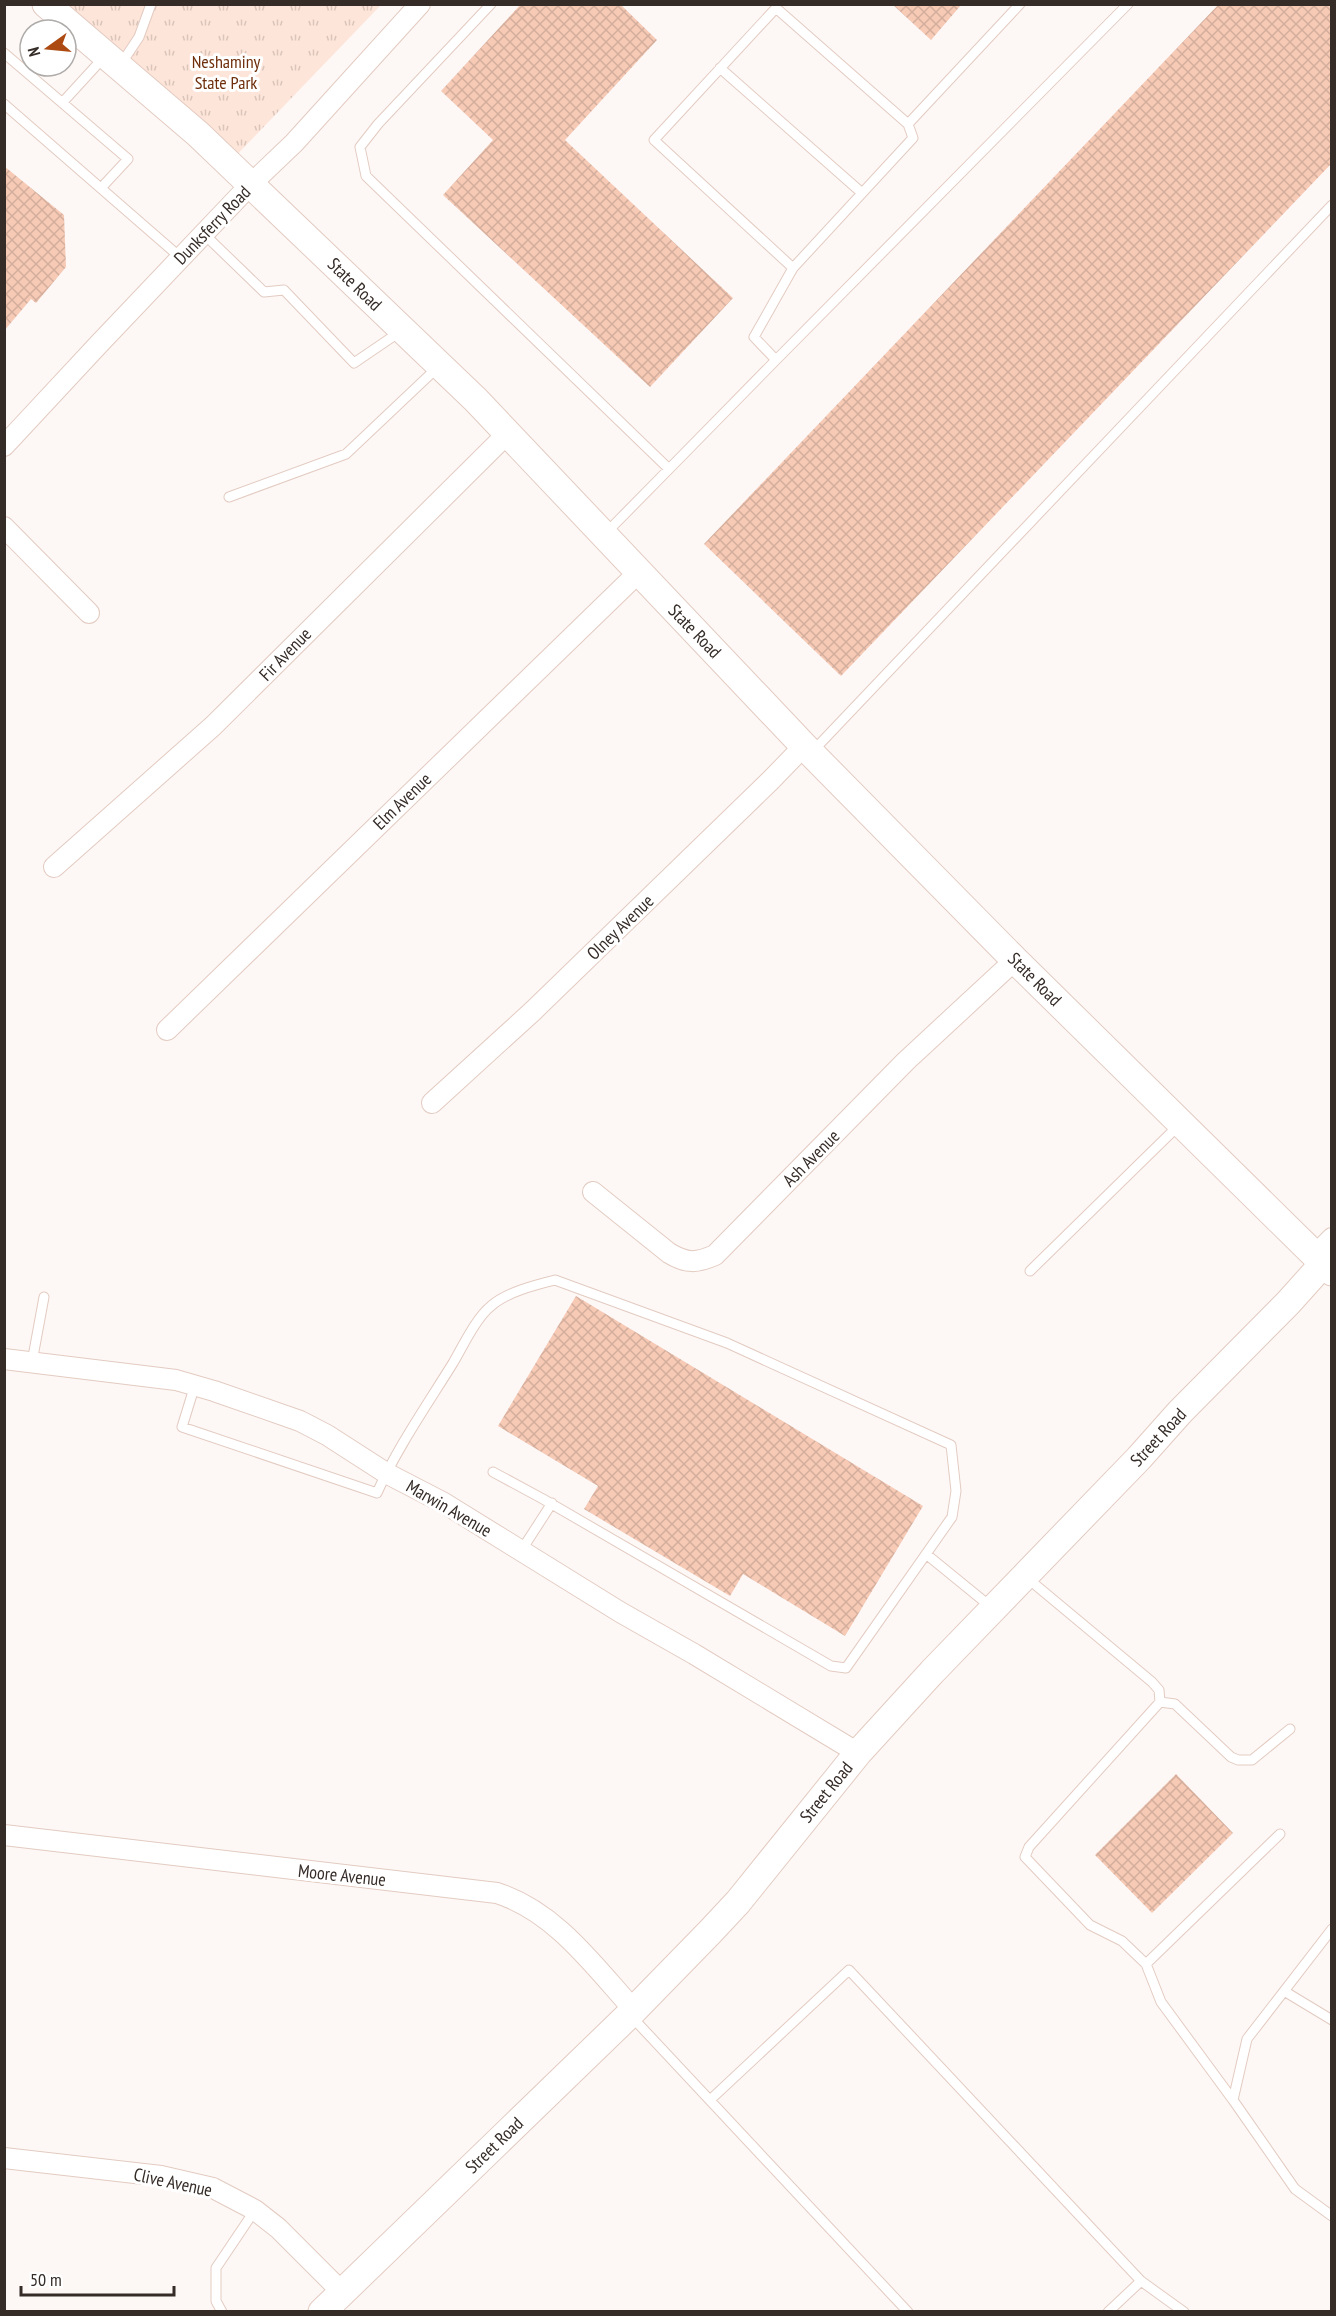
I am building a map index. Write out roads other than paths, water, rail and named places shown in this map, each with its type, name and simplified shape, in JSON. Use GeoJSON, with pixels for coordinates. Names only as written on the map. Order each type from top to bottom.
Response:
{"type":"FeatureCollection","features":[{"type":"Feature","properties":{"kind":"main road","name":"State Road"},"geometry":{"type":"LineString","coordinates":[[51,6],[198,134],[440,365],[508,433],[807,749],[1015,960],[1180,1124],[1325,1258]]}},
{"type":"Feature","properties":{"kind":"main road","name":"Street Road"},"geometry":{"type":"LineString","coordinates":[[322,2312],[632,2012],[738,1902],[858,1753],[1024,1575],[1288,1303],[1325,1258]]}},
{"type":"Feature","properties":{"kind":"street","name":"Dunksferry Road"},"geometry":{"type":"LineString","coordinates":[[4,446],[251,184],[294,143],[420,4]]}},
{"type":"Feature","properties":{"kind":"street","name":"Fir Avenue"},"geometry":{"type":"LineString","coordinates":[[54,867],[213,726],[508,433]]}},
{"type":"Feature","properties":{"kind":"street"},"geometry":{"type":"LineString","coordinates":[[4,527],[89,613]]}},
{"type":"Feature","properties":{"kind":"street","name":"Elm Avenue"},"geometry":{"type":"LineString","coordinates":[[167,1030],[639,572]]}},
{"type":"Feature","properties":{"kind":"street","name":"Olney Avenue"},"geometry":{"type":"LineString","coordinates":[[432,1103],[533,1011],[770,781],[807,749]]}},
{"type":"Feature","properties":{"kind":"street","name":"Ash Avenue"},"geometry":{"type":"LineString","coordinates":[[593,1192],[679,1259],[689,1263],[701,1262],[716,1255],[906,1061],[1015,960]]}},
{"type":"Feature","properties":{"kind":"street","name":"Marwin Avenue"},"geometry":{"type":"LineString","coordinates":[[4,1359],[151,1376],[195,1385],[300,1421],[327,1435],[386,1473],[444,1503],[858,1753]]}},
{"type":"Feature","properties":{"kind":"street","name":"Moore Avenue"},"geometry":{"type":"LineString","coordinates":[[4,1835],[497,1893],[525,1904],[549,1920],[632,2012]]}},
{"type":"Feature","properties":{"kind":"street","name":"Clive Avenue"},"geometry":{"type":"LineString","coordinates":[[4,2158],[161,2176],[213,2188],[255,2210],[278,2228],[342,2292]]}},
{"type":"Feature","properties":{"kind":"lane"},"geometry":{"type":"LineString","coordinates":[[62,103],[139,37],[151,4]]}},
{"type":"Feature","properties":{"kind":"lane"},"geometry":{"type":"LineString","coordinates":[[491,4],[378,124],[360,147],[366,176],[669,469]]}},
{"type":"Feature","properties":{"kind":"lane"},"geometry":{"type":"LineString","coordinates":[[908,124],[1020,4]]}},
{"type":"Feature","properties":{"kind":"lane"},"geometry":{"type":"LineString","coordinates":[[604,535],[1128,4]]}},
{"type":"Feature","properties":{"kind":"lane"},"geometry":{"type":"LineString","coordinates":[[777,360],[754,337],[793,268],[914,138],[908,124],[776,8],[654,140],[793,268]]}},
{"type":"Feature","properties":{"kind":"lane"},"geometry":{"type":"LineString","coordinates":[[4,53],[128,159],[101,188]]}},
{"type":"Feature","properties":{"kind":"lane"},"geometry":{"type":"LineString","coordinates":[[720,68],[862,193]]}},
{"type":"Feature","properties":{"kind":"lane"},"geometry":{"type":"LineString","coordinates":[[4,104],[181,258]]}},
{"type":"Feature","properties":{"kind":"lane"},"geometry":{"type":"LineString","coordinates":[[807,749],[1332,205]]}},
{"type":"Feature","properties":{"kind":"lane"},"geometry":{"type":"LineString","coordinates":[[204,234],[264,292],[284,290],[354,363],[403,330]]}},
{"type":"Feature","properties":{"kind":"lane"},"geometry":{"type":"LineString","coordinates":[[229,497],[346,454],[440,365]]}},
{"type":"Feature","properties":{"kind":"lane"},"geometry":{"type":"LineString","coordinates":[[1030,1270],[1180,1124]]}},
{"type":"Feature","properties":{"kind":"lane"},"geometry":{"type":"LineString","coordinates":[[195,1385],[182,1426],[377,1493],[386,1473],[473,1330],[491,1306],[526,1287],[555,1280],[726,1343],[951,1445],[956,1491],[952,1517],[846,1668],[831,1666],[552,1503],[493,1472]]}},
{"type":"Feature","properties":{"kind":"lane"},"geometry":{"type":"LineString","coordinates":[[32,1362],[44,1297]]}},
{"type":"Feature","properties":{"kind":"lane"},"geometry":{"type":"LineString","coordinates":[[521,1551],[552,1503]]}},
{"type":"Feature","properties":{"kind":"lane"},"geometry":{"type":"LineString","coordinates":[[926,1554],[993,1608]]}},
{"type":"Feature","properties":{"kind":"lane"},"geometry":{"type":"LineString","coordinates":[[1024,1575],[1152,1682],[1159,1690],[1160,1702],[1029,1847],[1025,1857],[1090,1925],[1122,1941],[1146,1964],[1161,2002],[1295,2189],[1332,2216]]}},
{"type":"Feature","properties":{"kind":"lane"},"geometry":{"type":"LineString","coordinates":[[1160,1702],[1175,1704],[1231,1757],[1238,1760],[1252,1760],[1290,1729]]}},
{"type":"Feature","properties":{"kind":"lane"},"geometry":{"type":"LineString","coordinates":[[1146,1964],[1280,1834]]}},
{"type":"Feature","properties":{"kind":"lane"},"geometry":{"type":"LineString","coordinates":[[1233,2100],[1247,2039],[1332,1929]]}},
{"type":"Feature","properties":{"kind":"lane"},"geometry":{"type":"LineString","coordinates":[[710,2100],[849,1970],[1141,2281],[1184,2312]]}},
{"type":"Feature","properties":{"kind":"lane"},"geometry":{"type":"LineString","coordinates":[[1284,1991],[1332,2020]]}},
{"type":"Feature","properties":{"kind":"lane"},"geometry":{"type":"LineString","coordinates":[[632,2012],[710,2100],[908,2312]]}},
{"type":"Feature","properties":{"kind":"lane"},"geometry":{"type":"LineString","coordinates":[[222,2312],[216,2301],[216,2268],[255,2210]]}},
{"type":"Feature","properties":{"kind":"lane"},"geometry":{"type":"LineString","coordinates":[[1108,2312],[1141,2281]]}},
{"type":"Feature","properties":{"kind":"park label","name":"Neshaminy State Park"},"geometry":{"type":"Point","coordinates":[226,71]}}]}
